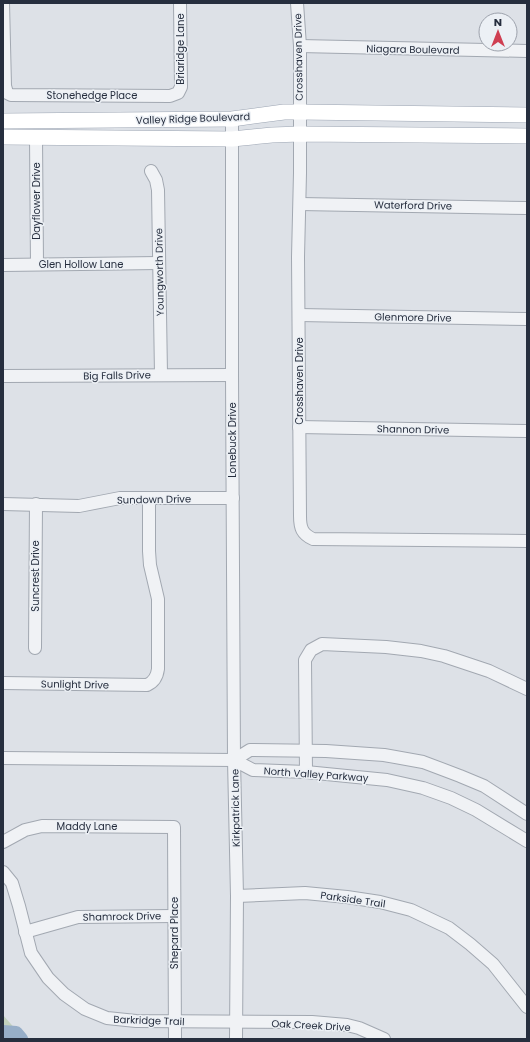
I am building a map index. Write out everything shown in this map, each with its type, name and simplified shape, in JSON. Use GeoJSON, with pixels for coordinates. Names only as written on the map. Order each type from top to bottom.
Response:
{"type":"FeatureCollection","features":[{"type":"Feature","properties":{"kind":"main road","name":"Valley Ridge Boulevard"},"geometry":{"type":"LineString","coordinates":[[3,121],[232,119],[284,112],[527,115]]}},
{"type":"Feature","properties":{"kind":"main road","name":"Valley Ridge Boulevard"},"geometry":{"type":"LineString","coordinates":[[3,137],[232,139],[300,134],[527,136]]}},
{"type":"Feature","properties":{"kind":"street","name":"Stonehedge Place"},"geometry":{"type":"LineString","coordinates":[[3,3],[5,86],[7,92],[11,95],[170,96],[178,94]]}},
{"type":"Feature","properties":{"kind":"street","name":"Briaridge Lane"},"geometry":{"type":"LineString","coordinates":[[178,94],[181,88],[180,3]]}},
{"type":"Feature","properties":{"kind":"street","name":"Crosshaven Drive"},"geometry":{"type":"LineString","coordinates":[[297,3],[300,46],[300,526],[303,532],[313,539],[527,541]]}},
{"type":"Feature","properties":{"kind":"street","name":"Niagara Boulevard"},"geometry":{"type":"LineString","coordinates":[[300,46],[527,51]]}},
{"type":"Feature","properties":{"kind":"street","name":"Lonebuck Drive"},"geometry":{"type":"LineString","coordinates":[[232,119],[234,760]]}},
{"type":"Feature","properties":{"kind":"street","name":"Dayflower Drive"},"geometry":{"type":"LineString","coordinates":[[36,137],[37,264]]}},
{"type":"Feature","properties":{"kind":"street","name":"Youngworth Drive"},"geometry":{"type":"LineString","coordinates":[[151,172],[156,180],[158,190],[161,374]]}},
{"type":"Feature","properties":{"kind":"street","name":"Waterford Drive"},"geometry":{"type":"LineString","coordinates":[[300,204],[527,208]]}},
{"type":"Feature","properties":{"kind":"street","name":"Glen Hollow Lane"},"geometry":{"type":"LineString","coordinates":[[3,264],[159,263]]}},
{"type":"Feature","properties":{"kind":"street","name":"Glenmore Drive"},"geometry":{"type":"LineString","coordinates":[[299,315],[527,319]]}},
{"type":"Feature","properties":{"kind":"street","name":"Big Falls Drive"},"geometry":{"type":"LineString","coordinates":[[3,376],[161,374],[232,375]]}},
{"type":"Feature","properties":{"kind":"street","name":"Shannon Drive"},"geometry":{"type":"LineString","coordinates":[[299,427],[527,431]]}},
{"type":"Feature","properties":{"kind":"street","name":"Sundown Drive"},"geometry":{"type":"LineString","coordinates":[[3,504],[79,506],[120,498],[233,498]]}},
{"type":"Feature","properties":{"kind":"street","name":"Sunlight Drive"},"geometry":{"type":"LineString","coordinates":[[3,683],[147,685],[152,683],[158,669],[158,599],[149,558],[149,498]]}},
{"type":"Feature","properties":{"kind":"street","name":"Suncrest Drive"},"geometry":{"type":"LineString","coordinates":[[35,648],[36,504]]}},
{"type":"Feature","properties":{"kind":"street"},"geometry":{"type":"LineString","coordinates":[[306,772],[305,660],[310,650],[322,644],[386,647],[421,651],[444,656],[489,671],[527,688]]}},
{"type":"Feature","properties":{"kind":"street","name":"North Valley Parkway"},"geometry":{"type":"LineString","coordinates":[[234,760],[250,750],[384,754],[423,762],[484,786],[527,814]]}},
{"type":"Feature","properties":{"kind":"street","name":"Kirkpatrick Lane"},"geometry":{"type":"LineString","coordinates":[[3,758],[234,760],[237,896],[236,1039]]}},
{"type":"Feature","properties":{"kind":"street","name":"North Valley Parkway"},"geometry":{"type":"LineString","coordinates":[[234,760],[253,770],[306,772],[387,780],[423,788],[476,810],[527,841]]}},
{"type":"Feature","properties":{"kind":"street","name":"Maddy Lane"},"geometry":{"type":"LineString","coordinates":[[3,842],[25,830],[42,826],[174,827]]}},
{"type":"Feature","properties":{"kind":"street","name":"Shepard Place"},"geometry":{"type":"LineString","coordinates":[[174,827],[175,1039]]}},
{"type":"Feature","properties":{"kind":"street","name":"Barkridge Trail"},"geometry":{"type":"LineString","coordinates":[[3,872],[12,883],[31,953],[48,978],[64,994],[85,1009],[107,1018],[136,1021],[236,1022]]}},
{"type":"Feature","properties":{"kind":"street","name":"Parkside Trail"},"geometry":{"type":"LineString","coordinates":[[237,896],[305,893],[380,902],[411,910],[449,928],[470,944],[492,964],[527,1007]]}},
{"type":"Feature","properties":{"kind":"street","name":"Shamrock Drive"},"geometry":{"type":"LineString","coordinates":[[25,932],[78,917],[174,916]]}},
{"type":"Feature","properties":{"kind":"street","name":"Oak Creek Drive"},"geometry":{"type":"LineString","coordinates":[[236,1022],[312,1022],[347,1025],[359,1028],[384,1039]]}},
{"type":"Feature","properties":{"kind":"green space"},"geometry":{"type":"Polygon","coordinates":[[[3,1015],[24,1039],[3,1039],[3,1015]]]}},
{"type":"Feature","properties":{"kind":"waterway"},"geometry":{"type":"LineString","coordinates":[[3,1032],[16,1033],[21,1039]]}}]}
